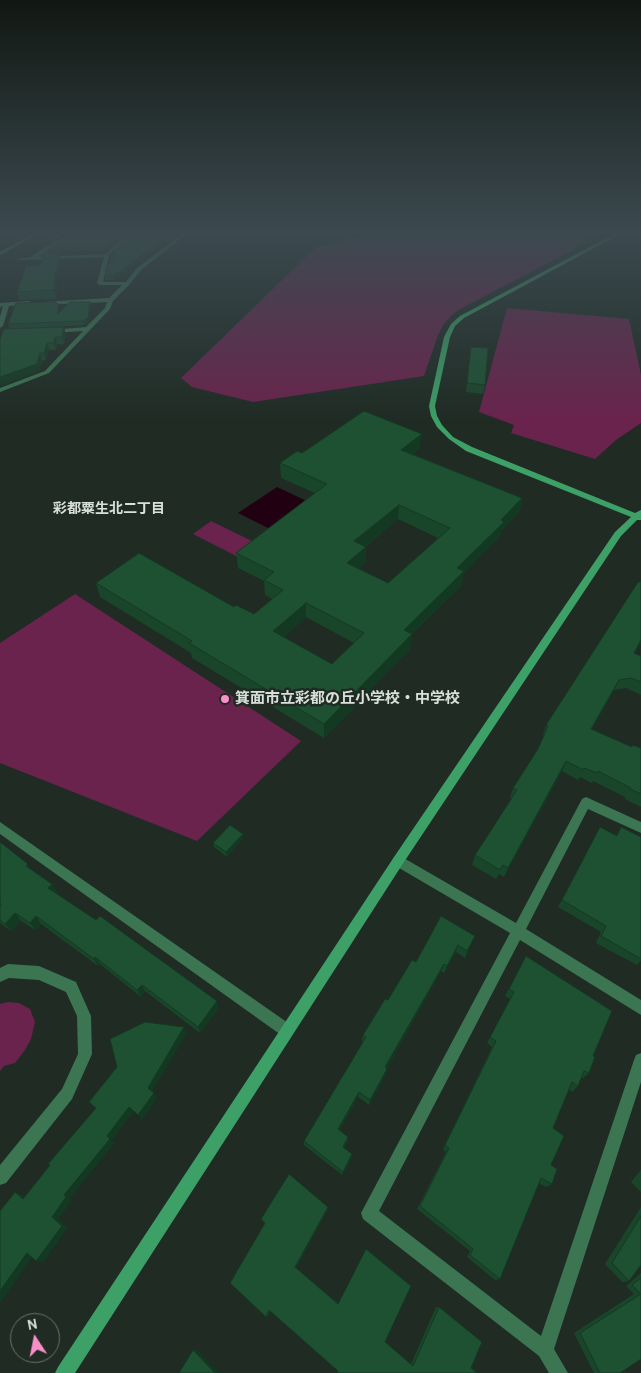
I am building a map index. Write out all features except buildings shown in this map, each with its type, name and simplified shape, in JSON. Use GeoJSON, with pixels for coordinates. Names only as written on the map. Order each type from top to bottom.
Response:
{"type":"FeatureCollection","features":[{"type":"Feature","properties":{"kind":"street"},"geometry":{"type":"LineString","coordinates":[[0,390],[47,372],[108,308],[110,300],[114,296]]}},
{"type":"Feature","properties":{"kind":"street"},"geometry":{"type":"LineString","coordinates":[[64,1373],[398,861],[618,534],[639,516],[469,449],[451,438],[439,426],[432,406],[447,336],[462,317],[502,296]]}},
{"type":"Feature","properties":{"kind":"street"},"geometry":{"type":"LineString","coordinates":[[0,326],[3,304],[110,300]]}},
{"type":"Feature","properties":{"kind":"street"},"geometry":{"type":"LineString","coordinates":[[48,331],[87,329]]}},
{"type":"Feature","properties":{"kind":"street"},"geometry":{"type":"LineString","coordinates":[[559,1373],[545,1350],[370,1214],[586,802],[641,828]]}},
{"type":"Feature","properties":{"kind":"street"},"geometry":{"type":"LineString","coordinates":[[0,827],[286,1030]]}},
{"type":"Feature","properties":{"kind":"street"},"geometry":{"type":"LineString","coordinates":[[398,861],[518,931],[641,1008]]}},
{"type":"Feature","properties":{"kind":"street"},"geometry":{"type":"LineString","coordinates":[[0,974],[8,971],[39,973],[71,987],[84,1016],[85,1054],[67,1094],[0,1177]]}},
{"type":"Feature","properties":{"kind":"street"},"geometry":{"type":"LineString","coordinates":[[545,1350],[641,1060]]}},
{"type":"Feature","properties":{"kind":"shaded area"},"geometry":{"type":"Polygon","coordinates":[[[265,296],[485,296],[460,309],[443,325],[424,376],[253,402],[192,387],[181,378],[265,296]]]}},
{"type":"Feature","properties":{"kind":"shaded area"},"geometry":{"type":"Polygon","coordinates":[[[507,308],[629,319],[641,375],[641,423],[616,440],[595,459],[511,433],[514,425],[479,412],[507,308]]]}},
{"type":"Feature","properties":{"kind":"shaded area"},"geometry":{"type":"Polygon","coordinates":[[[277,487],[313,504],[274,531],[238,513],[277,487]]]}},
{"type":"Feature","properties":{"kind":"shaded area"},"geometry":{"type":"Polygon","coordinates":[[[211,521],[256,543],[238,557],[193,534],[211,521]]]}},
{"type":"Feature","properties":{"kind":"shaded area"},"geometry":{"type":"Polygon","coordinates":[[[75,594],[301,741],[197,841],[0,763],[0,643],[75,594]]]}},
{"type":"Feature","properties":{"kind":"shaded area"},"geometry":{"type":"Polygon","coordinates":[[[8,1002],[19,1003],[30,1009],[35,1022],[31,1039],[25,1050],[15,1063],[4,1066],[0,1071],[0,1004],[8,1002]]]}},
{"type":"Feature","properties":{"kind":"place","name":"箕面市立彩都の丘小学校・中学校"},"geometry":{"type":"Point","coordinates":[225,699]}},
{"type":"Feature","properties":{"kind":"district","name":"彩都粟生北二丁目"},"geometry":{"type":"Point","coordinates":[109,509]}}]}
